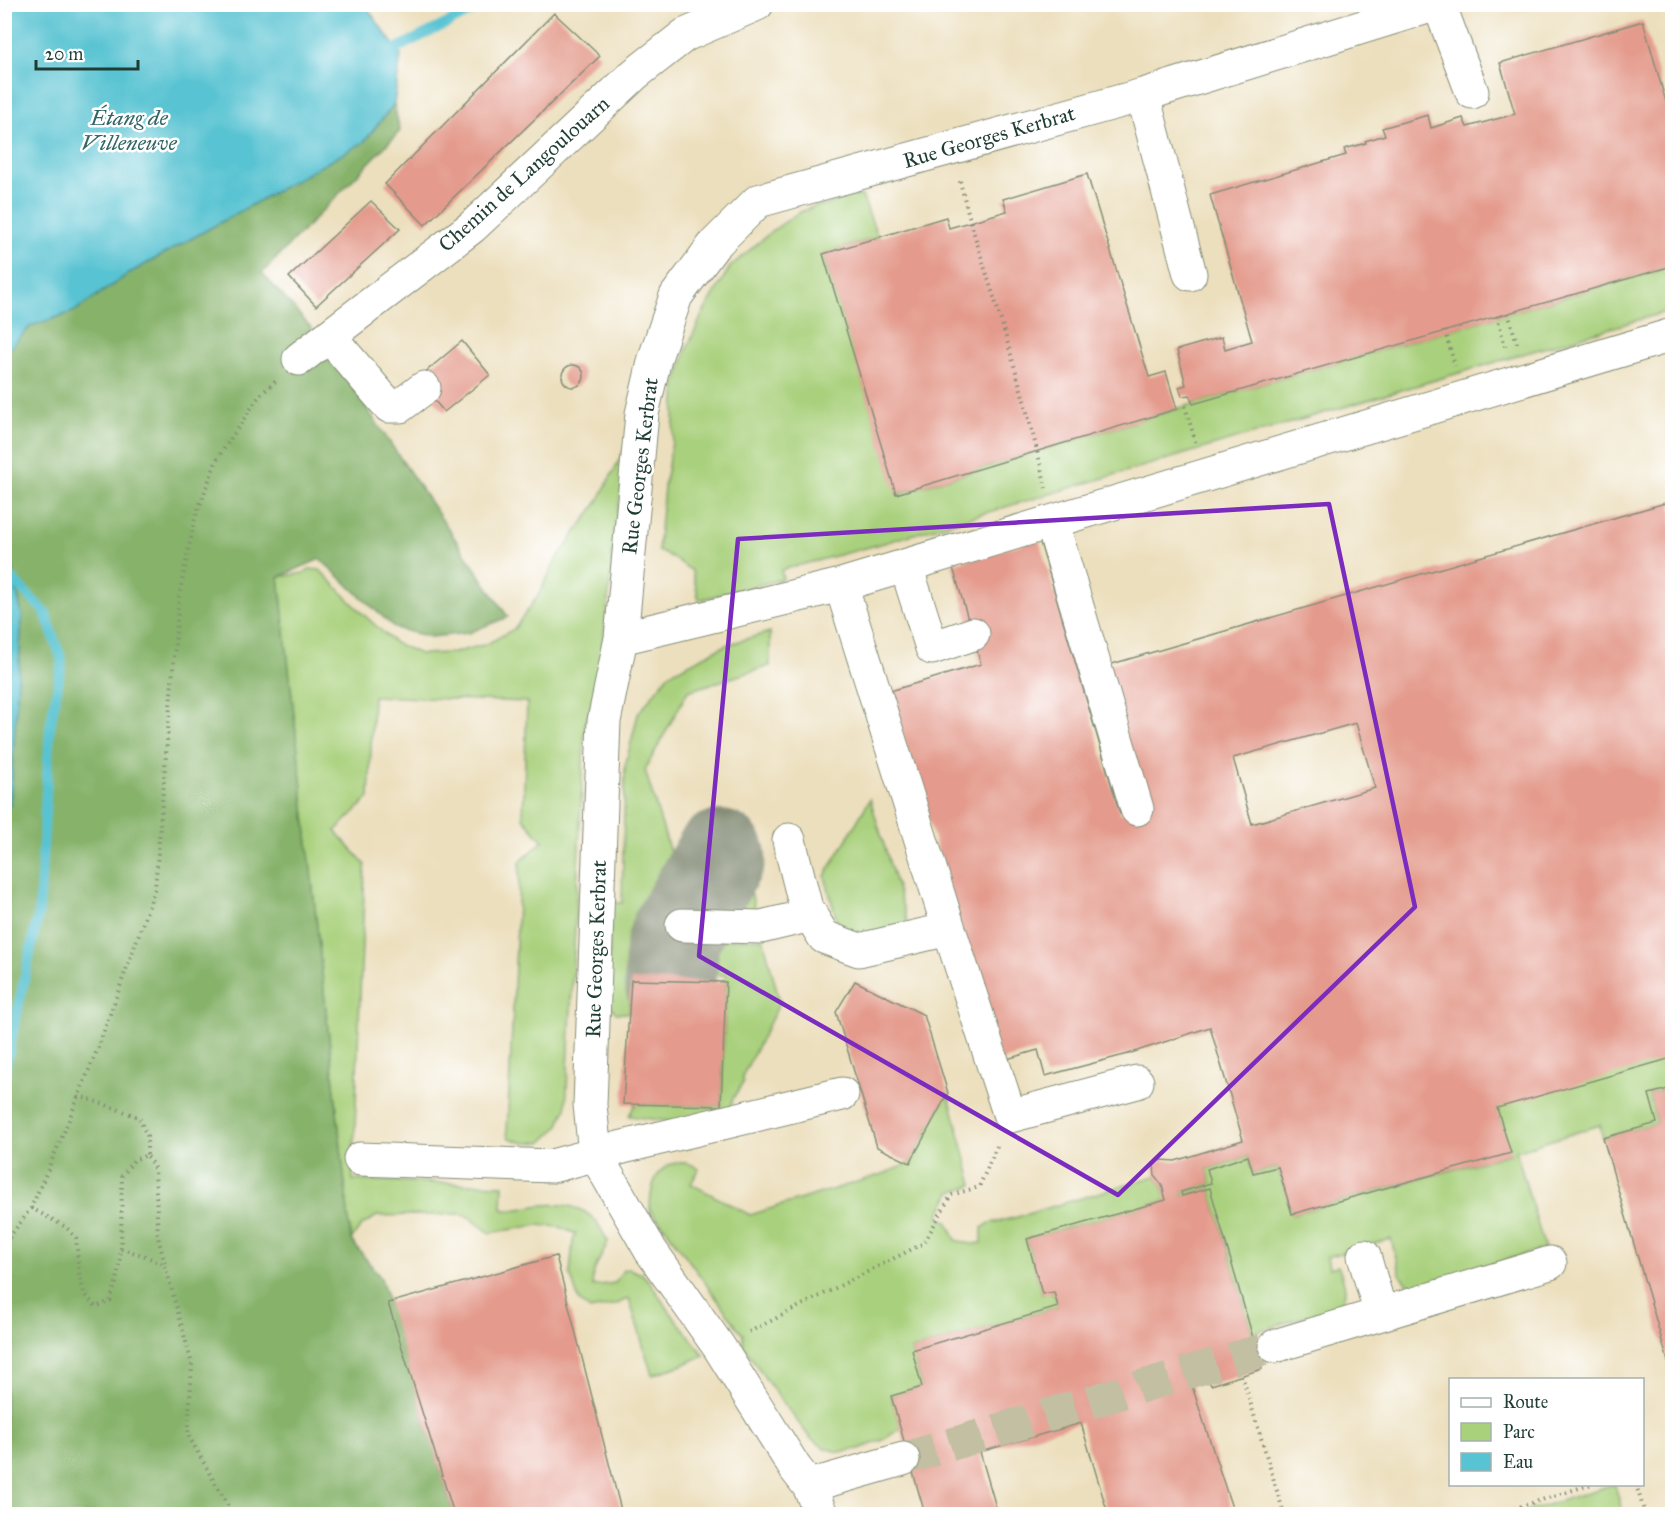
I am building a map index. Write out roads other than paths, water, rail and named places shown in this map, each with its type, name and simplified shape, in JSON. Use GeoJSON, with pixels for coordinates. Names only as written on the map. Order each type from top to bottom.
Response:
{"type":"FeatureCollection","features":[{"type":"Feature","properties":{"kind":"lane","name":"Chemin de Langoulouarn"},"geometry":{"type":"LineString","coordinates":[[299,360],[472,227],[635,74],[685,35],[757,4]]}},
{"type":"Feature","properties":{"kind":"lane"},"geometry":{"type":"LineString","coordinates":[[1438,4],[1472,92]]}},
{"type":"Feature","properties":{"kind":"lane","name":"Rue Georges Kerbrat"},"geometry":{"type":"LineString","coordinates":[[815,1500],[719,1347],[651,1251],[596,1155],[590,1105],[604,721],[621,638],[642,414],[655,358],[676,296],[714,245],[758,201],[1143,95],[1438,4]]}},
{"type":"Feature","properties":{"kind":"lane"},"geometry":{"type":"LineString","coordinates":[[1143,95],[1190,274]]}},
{"type":"Feature","properties":{"kind":"lane"},"geometry":{"type":"LineString","coordinates":[[621,638],[841,585],[1672,335]]}},
{"type":"Feature","properties":{"kind":"lane"},"geometry":{"type":"LineString","coordinates":[[329,336],[389,406],[400,406],[424,388]]}},
{"type":"Feature","properties":{"kind":"lane"},"geometry":{"type":"LineString","coordinates":[[1052,522],[1137,809]]}},
{"type":"Feature","properties":{"kind":"lane"},"geometry":{"type":"LineString","coordinates":[[906,566],[933,648],[973,634]]}},
{"type":"Feature","properties":{"kind":"lane"},"geometry":{"type":"LineString","coordinates":[[841,585],[1010,1116],[1137,1082]]}},
{"type":"Feature","properties":{"kind":"lane"},"geometry":{"type":"LineString","coordinates":[[789,840],[806,908],[824,937],[859,950],[949,929]]}},
{"type":"Feature","properties":{"kind":"lane"},"geometry":{"type":"LineString","coordinates":[[682,925],[761,927],[811,915]]}},
{"type":"Feature","properties":{"kind":"lane"},"geometry":{"type":"LineString","coordinates":[[360,1159],[552,1166],[842,1094]]}},
{"type":"Feature","properties":{"kind":"lane"},"geometry":{"type":"LineString","coordinates":[[1364,1256],[1381,1314]]}},
{"type":"Feature","properties":{"kind":"lane"},"geometry":{"type":"LineString","coordinates":[[1275,1346],[1550,1263]]}},
{"type":"Feature","properties":{"kind":"lane"},"geometry":{"type":"LineString","coordinates":[[815,1500],[903,1459]]}},
{"type":"Feature","properties":{"kind":"water","name":"Étang de Villeneuve"},"geometry":{"type":"Polygon","coordinates":[[[5,4],[365,5],[401,55],[394,104],[364,142],[130,273],[73,312],[31,326],[5,353],[5,4]]]}},
{"type":"Feature","properties":{"kind":"water"},"geometry":{"type":"Polygon","coordinates":[[[4,529],[22,616],[10,804],[5,811],[4,529]]]}},
{"type":"Feature","properties":{"kind":"waterway"},"geometry":{"type":"LineString","coordinates":[[385,54],[486,4]]}},
{"type":"Feature","properties":{"kind":"waterway"},"geometry":{"type":"LineString","coordinates":[[4,571],[45,612],[62,661],[50,727],[39,911],[4,1073]]}},
{"type":"Feature","properties":{"kind":"tunnel"},"geometry":{"type":"LineString","coordinates":[[903,1459],[1275,1346]]}}]}
